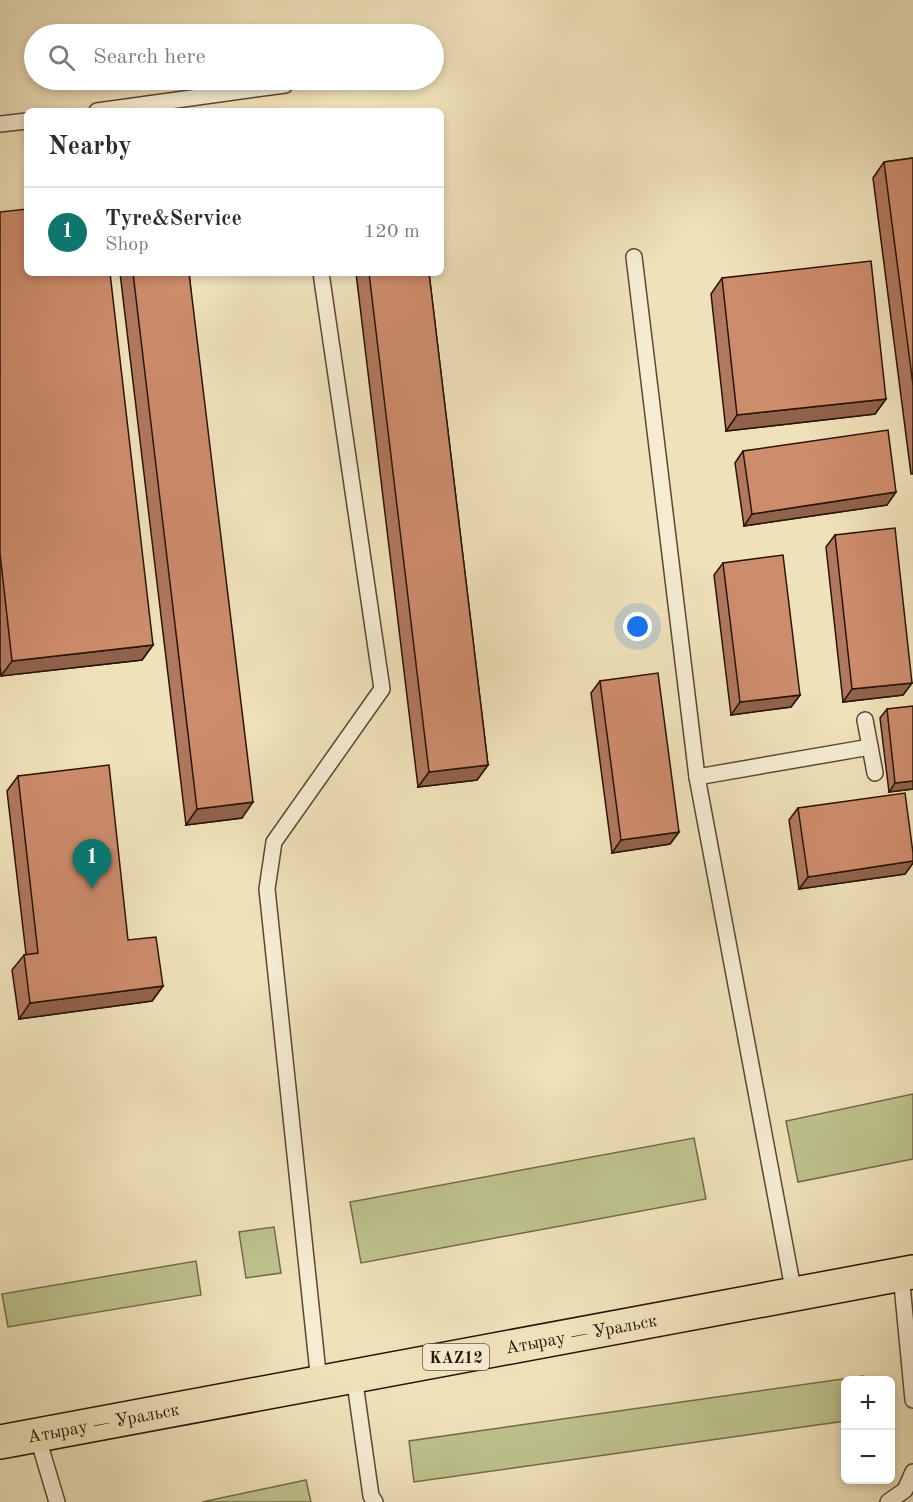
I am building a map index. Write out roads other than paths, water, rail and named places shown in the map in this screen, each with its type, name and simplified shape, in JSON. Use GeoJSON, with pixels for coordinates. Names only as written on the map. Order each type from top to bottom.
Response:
{"type":"FeatureCollection","features":[{"type":"Feature","properties":{"kind":"highway","name":"Атырау — Уральск"},"geometry":{"type":"LineString","coordinates":[[0,1442],[907,1273]]}},
{"type":"Feature","properties":{"kind":"lane"},"geometry":{"type":"LineString","coordinates":[[119,108],[249,90]]}},
{"type":"Feature","properties":{"kind":"lane"},"geometry":{"type":"LineString","coordinates":[[0,124],[24,121]]}},
{"type":"Feature","properties":{"kind":"lane"},"geometry":{"type":"LineString","coordinates":[[634,257],[697,777],[794,1294]]}},
{"type":"Feature","properties":{"kind":"lane"},"geometry":{"type":"LineString","coordinates":[[319,1382],[267,889],[274,842],[382,689],[321,276]]}},
{"type":"Feature","properties":{"kind":"lane"},"geometry":{"type":"LineString","coordinates":[[865,720],[874,774]]}},
{"type":"Feature","properties":{"kind":"lane"},"geometry":{"type":"LineString","coordinates":[[697,777],[870,747]]}},
{"type":"Feature","properties":{"kind":"lane"},"geometry":{"type":"LineString","coordinates":[[907,1273],[913,1400]]}},
{"type":"Feature","properties":{"kind":"lane"},"geometry":{"type":"LineString","coordinates":[[354,1376],[371,1496],[375,1502]]}},
{"type":"Feature","properties":{"kind":"lane"},"geometry":{"type":"LineString","coordinates":[[37,1435],[57,1502]]}},
{"type":"Feature","properties":{"kind":"lane"},"geometry":{"type":"LineString","coordinates":[[888,1502],[905,1490],[913,1472]]}},
{"type":"Feature","properties":{"kind":"place","name":"Tyre&Service"},"geometry":{"type":"Point","coordinates":[92,889]}}]}
